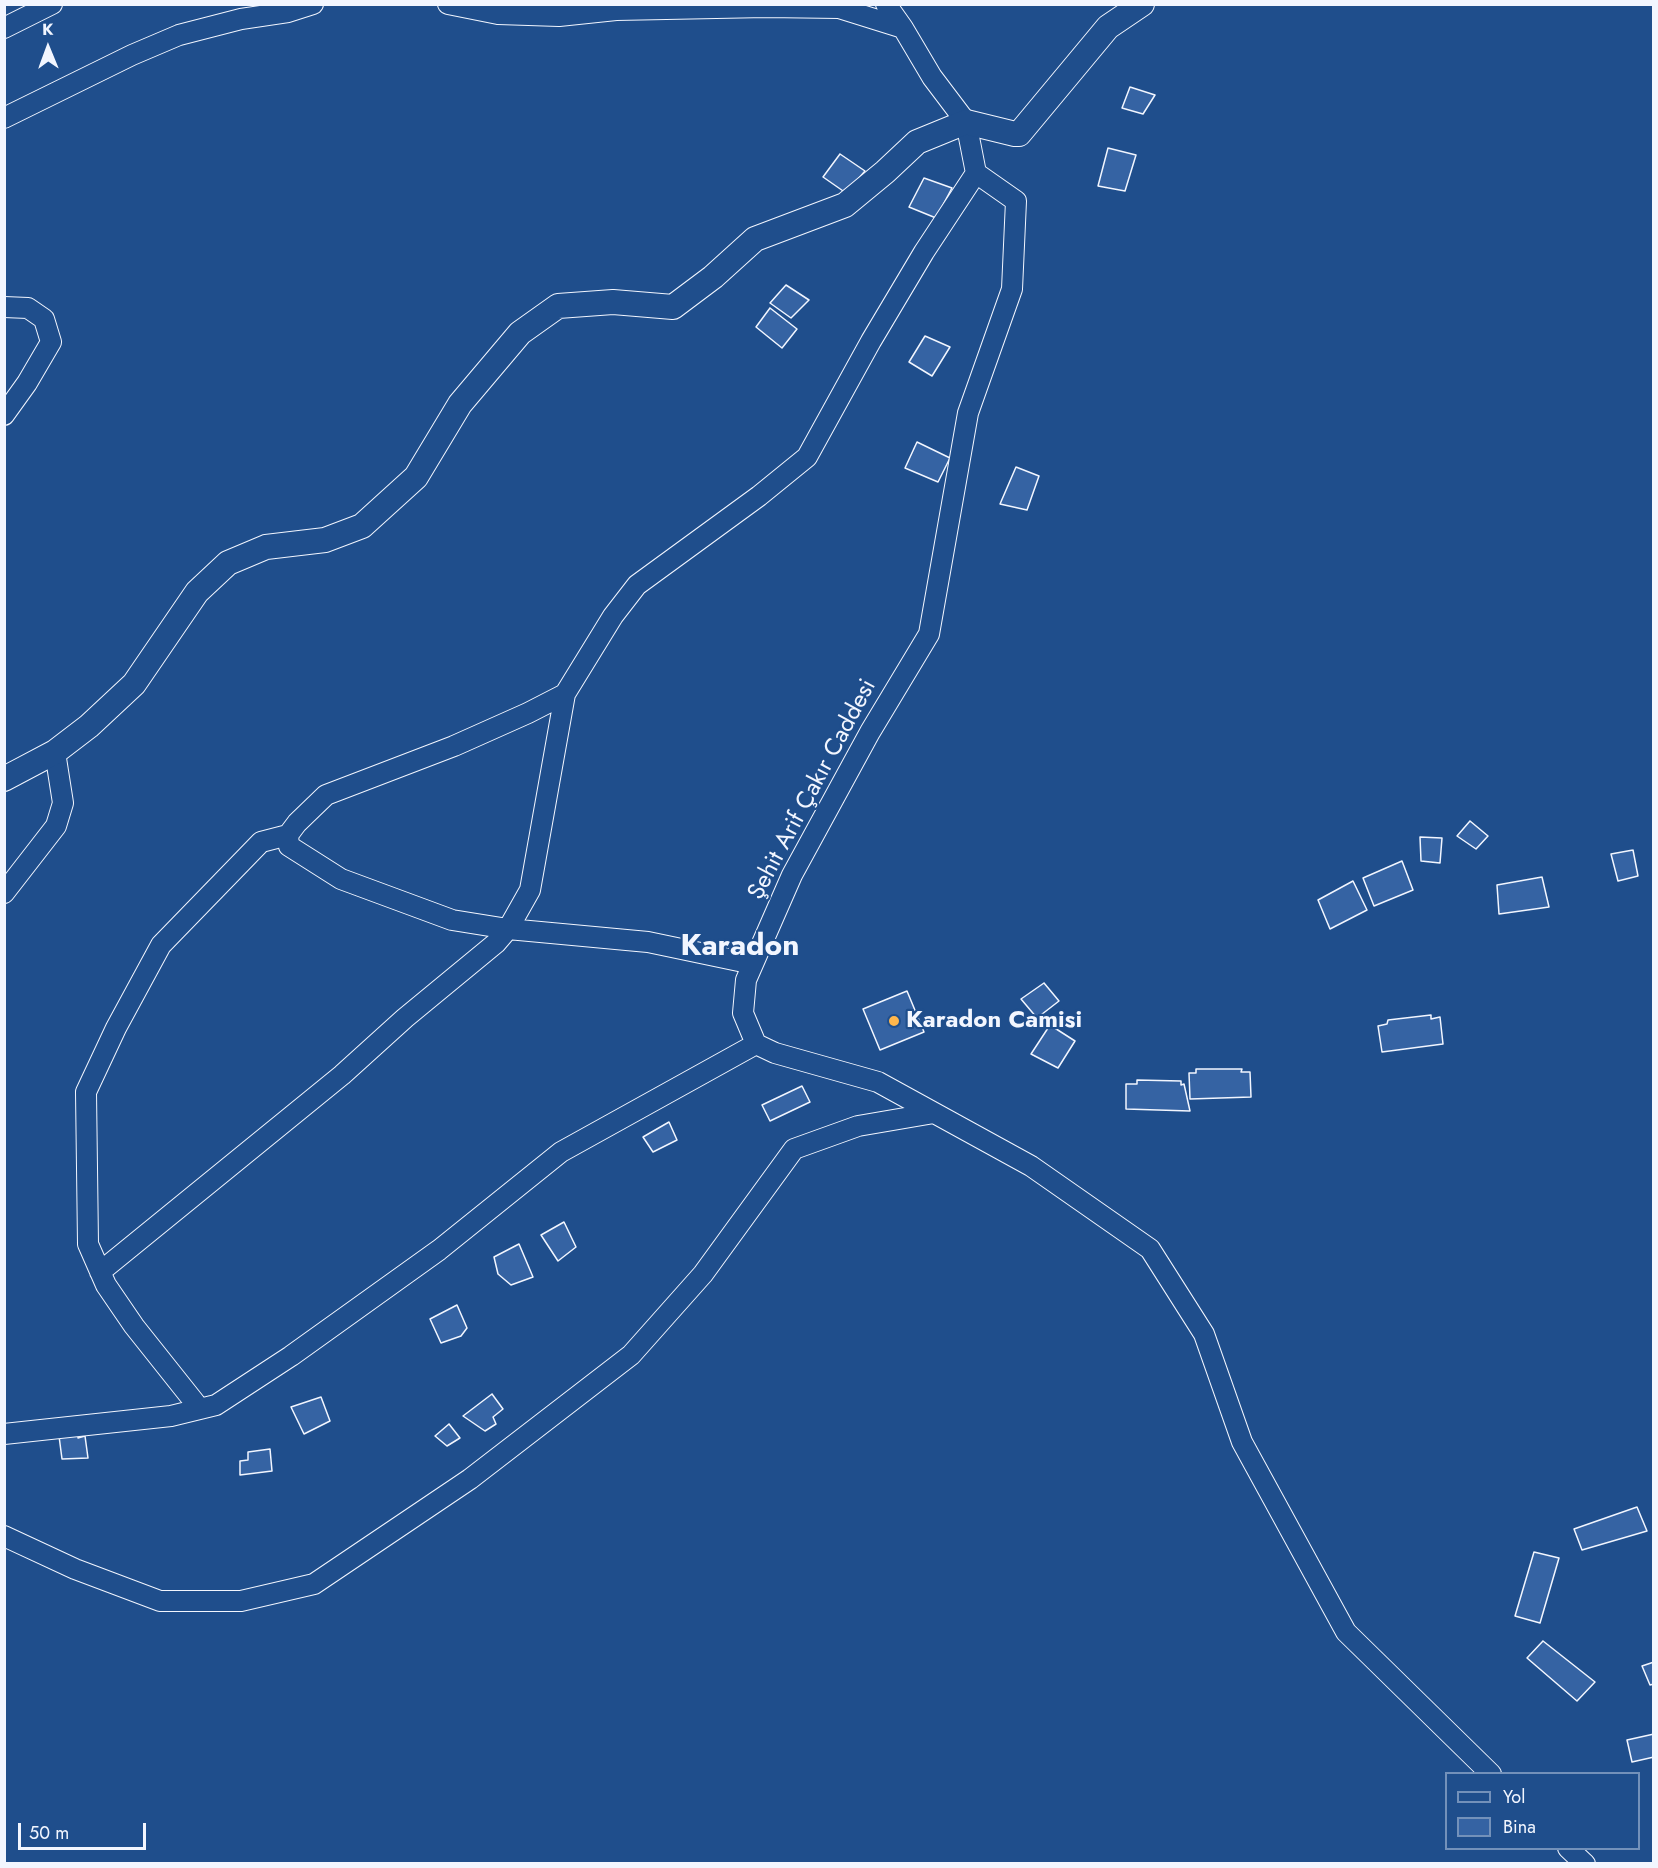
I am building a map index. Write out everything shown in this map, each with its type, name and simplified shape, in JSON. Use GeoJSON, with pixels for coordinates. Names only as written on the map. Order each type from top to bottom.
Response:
{"type":"FeatureCollection","features":[{"type":"Feature","properties":{"kind":"main road"},"geometry":{"type":"LineString","coordinates":[[4,778],[55,752],[89,726],[134,684],[197,592],[228,563],[266,547],[325,540],[362,526],[416,477],[460,404],[520,333],[558,306],[613,302],[673,307],[713,277],[755,239],[844,205],[885,172],[917,142],[966,122],[1015,134],[1023,132],[1056,88],[1108,27],[1142,4]]}},
{"type":"Feature","properties":{"kind":"street"},"geometry":{"type":"LineString","coordinates":[[4,28],[52,4]]}},
{"type":"Feature","properties":{"kind":"street"},"geometry":{"type":"LineString","coordinates":[[4,118],[132,55],[179,35],[241,19],[288,12],[313,4]]}},
{"type":"Feature","properties":{"kind":"street"},"geometry":{"type":"LineString","coordinates":[[448,4],[498,14],[559,16],[616,10],[839,8],[903,28]]}},
{"type":"Feature","properties":{"kind":"street"},"geometry":{"type":"LineString","coordinates":[[100,1272],[342,1075],[405,1018],[496,943],[508,929],[530,890],[565,694],[613,616],[637,585],[759,496],[807,457],[871,341],[924,252],[976,173],[966,122],[932,77],[886,4]]}},
{"type":"Feature","properties":{"kind":"street","name":"Şehit Arif Çakır Caddesi"},"geometry":{"type":"LineString","coordinates":[[756,1044],[743,1013],[746,980],[792,874],[870,732],[929,634],[968,413],[1012,289],[1017,201],[976,173]]}},
{"type":"Feature","properties":{"kind":"street"},"geometry":{"type":"LineString","coordinates":[[4,307],[28,308],[44,319],[51,342],[4,415]]}},
{"type":"Feature","properties":{"kind":"street"},"geometry":{"type":"LineString","coordinates":[[200,1409],[134,1326],[106,1285],[88,1244],[86,1092],[116,1028],[161,945],[261,842],[288,835],[326,795],[454,746],[565,694]]}},
{"type":"Feature","properties":{"kind":"street"},"geometry":{"type":"LineString","coordinates":[[4,893],[57,826],[63,803],[55,752]]}},
{"type":"Feature","properties":{"kind":"street"},"geometry":{"type":"LineString","coordinates":[[288,835],[289,846],[341,879],[452,920],[508,929],[648,942],[753,964]]}},
{"type":"Feature","properties":{"kind":"street"},"geometry":{"type":"LineString","coordinates":[[4,1434],[171,1416],[216,1405],[300,1350],[439,1250],[561,1152],[756,1044],[775,1053],[878,1082],[1031,1166],[1150,1249],[1204,1334],[1242,1443],[1346,1632],[1490,1772]]}},
{"type":"Feature","properties":{"kind":"street"},"geometry":{"type":"LineString","coordinates":[[4,1536],[75,1569],[160,1601],[241,1601],[314,1584],[470,1479],[631,1355],[703,1274],[794,1149],[858,1126],[934,1113]]}},
{"type":"Feature","properties":{"kind":"street"},"geometry":{"type":"LineString","coordinates":[[1570,1850],[1585,1863]]}},
{"type":"Feature","properties":{"kind":"building"},"geometry":{"type":"Polygon","coordinates":[[[1130,87],[1155,95],[1143,114],[1122,108],[1130,87]]]}},
{"type":"Feature","properties":{"kind":"building"},"geometry":{"type":"Polygon","coordinates":[[[1108,148],[1136,155],[1125,191],[1098,186],[1108,148]]]}},
{"type":"Feature","properties":{"kind":"building"},"geometry":{"type":"Polygon","coordinates":[[[840,154],[865,171],[846,193],[823,177],[840,154]]]}},
{"type":"Feature","properties":{"kind":"building"},"geometry":{"type":"Polygon","coordinates":[[[924,178],[952,188],[936,218],[909,207],[924,178]]]}},
{"type":"Feature","properties":{"kind":"building"},"geometry":{"type":"Polygon","coordinates":[[[786,285],[809,300],[791,318],[770,303],[786,285]]]}},
{"type":"Feature","properties":{"kind":"building"},"geometry":{"type":"Polygon","coordinates":[[[770,308],[797,329],[782,348],[756,327],[770,308]]]}},
{"type":"Feature","properties":{"kind":"building"},"geometry":{"type":"Polygon","coordinates":[[[925,336],[950,347],[932,376],[909,362],[925,336]]]}},
{"type":"Feature","properties":{"kind":"building"},"geometry":{"type":"Polygon","coordinates":[[[917,442],[950,458],[938,482],[905,468],[917,442]]]}},
{"type":"Feature","properties":{"kind":"building"},"geometry":{"type":"Polygon","coordinates":[[[1016,467],[1039,476],[1027,510],[1000,504],[1016,467]]]}},
{"type":"Feature","properties":{"kind":"building"},"geometry":{"type":"Polygon","coordinates":[[[1470,821],[1488,836],[1476,849],[1457,836],[1470,821]]]}},
{"type":"Feature","properties":{"kind":"building"},"geometry":{"type":"Polygon","coordinates":[[[1420,837],[1442,838],[1440,863],[1421,861],[1420,837]]]}},
{"type":"Feature","properties":{"kind":"building"},"geometry":{"type":"Polygon","coordinates":[[[1633,850],[1638,876],[1618,881],[1611,854],[1633,850]]]}},
{"type":"Feature","properties":{"kind":"building"},"geometry":{"type":"Polygon","coordinates":[[[1402,861],[1413,890],[1374,906],[1363,878],[1402,861]]]}},
{"type":"Feature","properties":{"kind":"building"},"geometry":{"type":"Polygon","coordinates":[[[1542,877],[1549,907],[1499,914],[1497,885],[1542,877]]]}},
{"type":"Feature","properties":{"kind":"building"},"geometry":{"type":"Polygon","coordinates":[[[1353,881],[1367,910],[1330,929],[1318,900],[1353,881]]]}},
{"type":"Feature","properties":{"kind":"building"},"geometry":{"type":"Polygon","coordinates":[[[1044,983],[1059,1001],[1037,1018],[1021,999],[1044,983]]]}},
{"type":"Feature","properties":{"kind":"building","name":"Karadon Camisi"},"geometry":{"type":"Polygon","coordinates":[[[907,991],[924,1032],[880,1050],[863,1009],[907,991]]]}},
{"type":"Feature","properties":{"kind":"building"},"geometry":{"type":"Polygon","coordinates":[[[1431,1015],[1431,1019],[1440,1017],[1443,1044],[1382,1052],[1378,1026],[1387,1024],[1388,1020],[1431,1015]]]}},
{"type":"Feature","properties":{"kind":"building"},"geometry":{"type":"Polygon","coordinates":[[[1050,1025],[1075,1041],[1058,1068],[1031,1054],[1050,1025]]]}},
{"type":"Feature","properties":{"kind":"building"},"geometry":{"type":"Polygon","coordinates":[[[1196,1069],[1242,1069],[1241,1072],[1250,1072],[1251,1097],[1190,1099],[1189,1073],[1196,1073],[1196,1069]]]}},
{"type":"Feature","properties":{"kind":"building"},"geometry":{"type":"Polygon","coordinates":[[[1137,1080],[1181,1081],[1181,1085],[1184,1084],[1190,1111],[1126,1109],[1126,1084],[1137,1084],[1137,1080]]]}},
{"type":"Feature","properties":{"kind":"building"},"geometry":{"type":"Polygon","coordinates":[[[802,1086],[810,1102],[770,1121],[762,1105],[802,1086]]]}},
{"type":"Feature","properties":{"kind":"building"},"geometry":{"type":"Polygon","coordinates":[[[669,1122],[677,1140],[653,1152],[643,1137],[669,1122]]]}},
{"type":"Feature","properties":{"kind":"building"},"geometry":{"type":"Polygon","coordinates":[[[564,1222],[576,1247],[558,1261],[541,1235],[564,1222]]]}},
{"type":"Feature","properties":{"kind":"building"},"geometry":{"type":"Polygon","coordinates":[[[519,1244],[533,1277],[511,1285],[498,1274],[494,1257],[519,1244]]]}},
{"type":"Feature","properties":{"kind":"building"},"geometry":{"type":"Polygon","coordinates":[[[457,1305],[467,1328],[461,1336],[441,1343],[430,1319],[457,1305]]]}},
{"type":"Feature","properties":{"kind":"building"},"geometry":{"type":"Polygon","coordinates":[[[492,1394],[503,1409],[493,1417],[496,1424],[485,1431],[463,1416],[492,1394]]]}},
{"type":"Feature","properties":{"kind":"building"},"geometry":{"type":"Polygon","coordinates":[[[321,1397],[330,1421],[304,1434],[291,1407],[321,1397]]]}},
{"type":"Feature","properties":{"kind":"building"},"geometry":{"type":"Polygon","coordinates":[[[449,1424],[460,1438],[447,1446],[435,1436],[449,1424]]]}},
{"type":"Feature","properties":{"kind":"building"},"geometry":{"type":"Polygon","coordinates":[[[78,1434],[78,1438],[85,1436],[88,1458],[62,1459],[59,1436],[78,1434]]]}},
{"type":"Feature","properties":{"kind":"building"},"geometry":{"type":"Polygon","coordinates":[[[270,1449],[272,1471],[240,1475],[240,1461],[248,1460],[248,1452],[270,1449]]]}},
{"type":"Feature","properties":{"kind":"building"},"geometry":{"type":"Polygon","coordinates":[[[1637,1507],[1647,1531],[1582,1550],[1574,1529],[1637,1507]]]}},
{"type":"Feature","properties":{"kind":"building"},"geometry":{"type":"Polygon","coordinates":[[[1534,1552],[1559,1558],[1540,1623],[1515,1616],[1534,1552]]]}},
{"type":"Feature","properties":{"kind":"building"},"geometry":{"type":"Polygon","coordinates":[[[1543,1641],[1595,1682],[1577,1701],[1527,1658],[1543,1641]]]}},
{"type":"Feature","properties":{"kind":"building"},"geometry":{"type":"Polygon","coordinates":[[[1654,1662],[1654,1684],[1650,1685],[1642,1666],[1654,1662]]]}},
{"type":"Feature","properties":{"kind":"building"},"geometry":{"type":"Polygon","coordinates":[[[1654,1734],[1654,1757],[1632,1762],[1627,1740],[1654,1734]]]}},
{"type":"Feature","properties":{"kind":"place","name":"Karadon Camisi"},"geometry":{"type":"Point","coordinates":[894,1021]}},
{"type":"Feature","properties":{"kind":"district","name":"Karadon"},"geometry":{"type":"Point","coordinates":[740,948]}}]}
